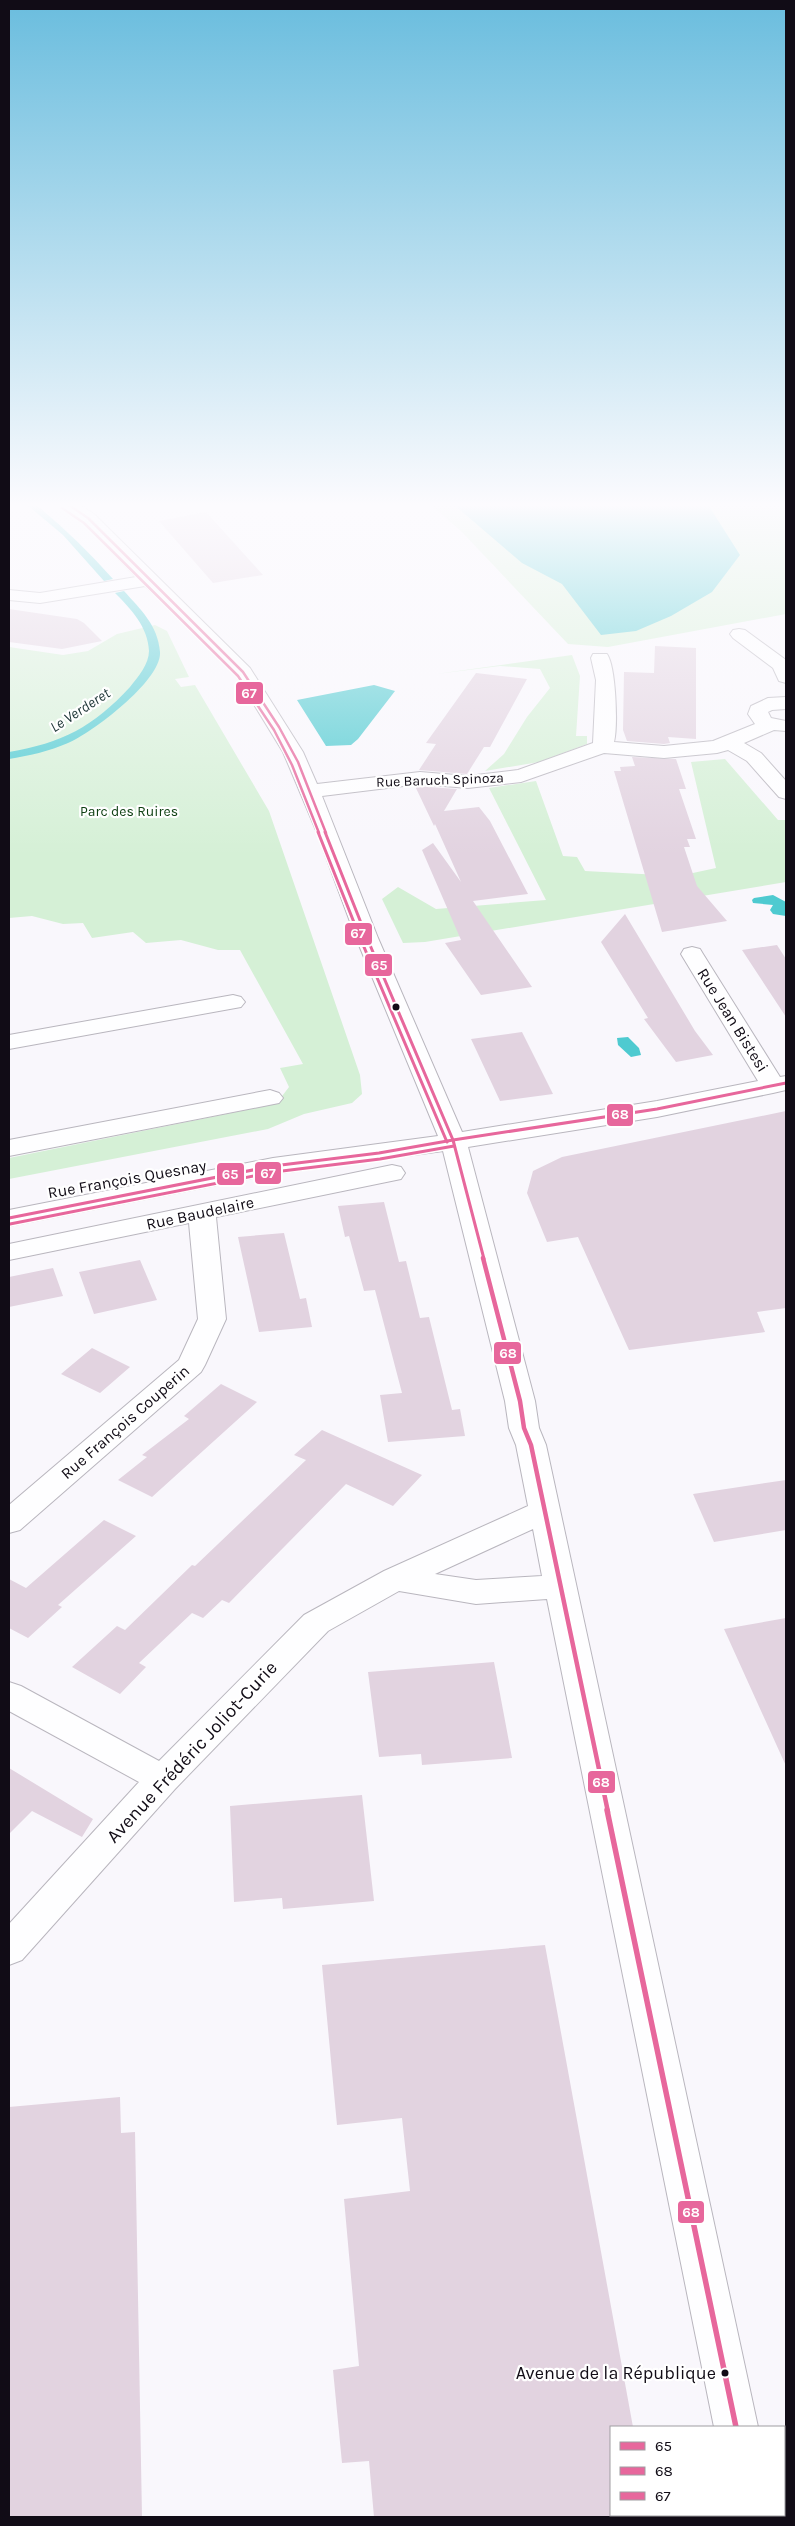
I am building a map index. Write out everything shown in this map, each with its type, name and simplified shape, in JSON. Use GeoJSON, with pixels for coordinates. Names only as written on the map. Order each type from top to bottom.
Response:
{"type":"FeatureCollection","features":[{"type":"Feature","properties":{"kind":"street"},"geometry":{"type":"LineString","coordinates":[[194,621],[243,672],[290,746],[327,830],[367,938],[453,1140],[520,1401],[524,1428],[532,1445],[736,2426]]}},
{"type":"Feature","properties":{"kind":"street"},"geometry":{"type":"LineString","coordinates":[[739,634],[781,665],[786,677]]}},
{"type":"Feature","properties":{"kind":"street"},"geometry":{"type":"LineString","coordinates":[[600,658],[605,680],[605,739],[602,747]]}},
{"type":"Feature","properties":{"kind":"street"},"geometry":{"type":"LineString","coordinates":[[779,726],[760,718],[758,710],[768,704],[786,703]]}},
{"type":"Feature","properties":{"kind":"street","name":"Rue Baruch Spinoza"},"geometry":{"type":"LineString","coordinates":[[309,791],[420,778],[468,782],[521,776],[602,747],[664,752],[717,747],[779,726]]}},
{"type":"Feature","properties":{"kind":"street"},"geometry":{"type":"LineString","coordinates":[[729,742],[754,758],[786,793]]}},
{"type":"Feature","properties":{"kind":"street","name":"Rue Jean Bistesi"},"geometry":{"type":"LineString","coordinates":[[692,954],[780,1085]]}},
{"type":"Feature","properties":{"kind":"street"},"geometry":{"type":"LineString","coordinates":[[9,1042],[233,1002]]}},
{"type":"Feature","properties":{"kind":"street"},"geometry":{"type":"LineString","coordinates":[[453,1140],[657,1109],[780,1085]]}},
{"type":"Feature","properties":{"kind":"street"},"geometry":{"type":"LineString","coordinates":[[9,1148],[270,1098]]}},
{"type":"Feature","properties":{"kind":"street","name":"Rue François Quesnay"},"geometry":{"type":"LineString","coordinates":[[9,1200],[256,1156],[374,1144],[453,1140]]}},
{"type":"Feature","properties":{"kind":"street","name":"Rue François Quesnay"},"geometry":{"type":"LineString","coordinates":[[9,1218],[273,1166],[379,1153],[453,1140]]}},
{"type":"Feature","properties":{"kind":"street","name":"Rue Baudelaire"},"geometry":{"type":"LineString","coordinates":[[9,1252],[392,1173]]}},
{"type":"Feature","properties":{"kind":"street","name":"Rue François Couperin"},"geometry":{"type":"LineString","coordinates":[[9,1522],[191,1365],[212,1319],[202,1213]]}},
{"type":"Feature","properties":{"kind":"street","name":"Avenue Frédéric Joliot-Curie"},"geometry":{"type":"LineString","coordinates":[[9,1947],[163,1779],[316,1623],[395,1579],[545,1510]]}},
{"type":"Feature","properties":{"kind":"street"},"geometry":{"type":"LineString","coordinates":[[395,1579],[476,1592],[560,1586]]}},
{"type":"Feature","properties":{"kind":"street"},"geometry":{"type":"LineString","coordinates":[[9,1695],[163,1779]]}},
{"type":"Feature","properties":{"kind":"green space"},"geometry":{"type":"Polygon","coordinates":[[[546,621],[749,621],[608,647],[568,644],[546,621]]]}},
{"type":"Feature","properties":{"kind":"green space","name":"Parc des Ruires"},"geometry":{"type":"Polygon","coordinates":[[[155,625],[167,631],[189,677],[175,679],[181,687],[195,685],[269,811],[360,1075],[362,1094],[352,1103],[304,1114],[268,1129],[9,1179],[9,1158],[276,1104],[289,1087],[280,1068],[303,1064],[240,950],[218,950],[181,940],[146,943],[133,932],[92,938],[83,923],[63,924],[32,916],[9,918],[9,647],[63,655],[88,651],[117,634],[155,625]]]}},
{"type":"Feature","properties":{"kind":"green space"},"geometry":{"type":"Polygon","coordinates":[[[572,655],[580,676],[576,736],[587,736],[587,744],[539,762],[485,771],[504,754],[527,717],[550,688],[540,669],[500,666],[436,674],[572,655]]]}},
{"type":"Feature","properties":{"kind":"green space"},"geometry":{"type":"Polygon","coordinates":[[[725,759],[778,820],[786,820],[786,882],[425,942],[403,943],[382,899],[398,887],[436,909],[546,900],[489,788],[536,781],[563,856],[577,857],[585,871],[679,876],[716,868],[691,762],[725,759]]]}},
{"type":"Feature","properties":{"kind":"water","name":"Le Verderet"},"geometry":{"type":"Polygon","coordinates":[[[139,621],[149,621],[156,634],[160,652],[158,664],[150,677],[124,704],[93,728],[68,743],[46,751],[9,759],[9,752],[45,744],[76,731],[103,713],[130,687],[140,675],[149,656],[148,642],[139,621]]]}},
{"type":"Feature","properties":{"kind":"water"},"geometry":{"type":"Polygon","coordinates":[[[590,621],[660,621],[636,631],[601,635],[590,621]]]}},
{"type":"Feature","properties":{"kind":"water"},"geometry":{"type":"Polygon","coordinates":[[[374,685],[395,691],[358,739],[351,745],[326,746],[297,700],[374,685]]]}},
{"type":"Feature","properties":{"kind":"water"},"geometry":{"type":"Polygon","coordinates":[[[773,895],[786,902],[786,916],[773,914],[770,910],[773,905],[753,903],[752,900],[773,895]]]}},
{"type":"Feature","properties":{"kind":"water"},"geometry":{"type":"Polygon","coordinates":[[[628,1037],[639,1048],[641,1055],[631,1057],[618,1045],[617,1038],[628,1037]]]}},
{"type":"Feature","properties":{"kind":"building"},"geometry":{"type":"Polygon","coordinates":[[[9,621],[80,621],[102,641],[62,649],[9,642],[9,621]]]}},
{"type":"Feature","properties":{"kind":"building"},"geometry":{"type":"Polygon","coordinates":[[[655,646],[696,648],[696,739],[668,737],[670,743],[664,744],[627,741],[623,730],[624,672],[654,673],[655,646]]]}},
{"type":"Feature","properties":{"kind":"building"},"geometry":{"type":"Polygon","coordinates":[[[476,673],[527,679],[490,747],[484,747],[467,774],[419,770],[436,744],[426,743],[476,673]]]}},
{"type":"Feature","properties":{"kind":"building"},"geometry":{"type":"Polygon","coordinates":[[[632,757],[676,759],[686,789],[679,789],[696,839],[687,839],[690,847],[684,847],[697,886],[727,921],[662,932],[614,771],[621,771],[620,767],[635,766],[632,757]]]}},
{"type":"Feature","properties":{"kind":"building"},"geometry":{"type":"Polygon","coordinates":[[[415,786],[457,789],[444,811],[479,807],[490,821],[528,894],[473,901],[532,987],[481,995],[445,943],[461,940],[422,850],[433,843],[461,882],[435,824],[434,826],[415,786]]]}},
{"type":"Feature","properties":{"kind":"building"},"geometry":{"type":"Polygon","coordinates":[[[625,914],[695,1031],[713,1055],[676,1062],[644,1019],[648,1018],[601,942],[625,914]]]}},
{"type":"Feature","properties":{"kind":"building"},"geometry":{"type":"Polygon","coordinates":[[[777,945],[786,959],[786,1017],[742,950],[777,945]]]}},
{"type":"Feature","properties":{"kind":"building"},"geometry":{"type":"Polygon","coordinates":[[[522,1032],[553,1094],[500,1101],[471,1039],[522,1032]]]}},
{"type":"Feature","properties":{"kind":"building"},"geometry":{"type":"Polygon","coordinates":[[[786,1111],[786,1308],[757,1312],[765,1332],[629,1350],[578,1237],[547,1242],[527,1193],[533,1171],[562,1157],[786,1111]]]}},
{"type":"Feature","properties":{"kind":"building"},"geometry":{"type":"Polygon","coordinates":[[[384,1202],[399,1262],[406,1261],[420,1318],[429,1317],[452,1410],[460,1409],[465,1436],[388,1442],[380,1395],[402,1393],[375,1290],[364,1291],[349,1236],[345,1237],[338,1206],[384,1202]]]}},
{"type":"Feature","properties":{"kind":"building"},"geometry":{"type":"Polygon","coordinates":[[[284,1233],[300,1299],[306,1298],[312,1327],[259,1332],[238,1237],[284,1233]]]}},
{"type":"Feature","properties":{"kind":"building"},"geometry":{"type":"Polygon","coordinates":[[[140,1260],[157,1300],[94,1314],[79,1272],[140,1260]]]}},
{"type":"Feature","properties":{"kind":"building"},"geometry":{"type":"Polygon","coordinates":[[[53,1268],[63,1296],[9,1307],[9,1277],[53,1268]]]}},
{"type":"Feature","properties":{"kind":"building"},"geometry":{"type":"Polygon","coordinates":[[[92,1348],[130,1367],[100,1393],[61,1374],[92,1348]]]}},
{"type":"Feature","properties":{"kind":"building"},"geometry":{"type":"Polygon","coordinates":[[[221,1384],[257,1402],[152,1497],[118,1480],[147,1457],[142,1455],[189,1419],[184,1416],[221,1384]]]}},
{"type":"Feature","properties":{"kind":"building"},"geometry":{"type":"Polygon","coordinates":[[[322,1430],[422,1475],[393,1506],[346,1484],[229,1603],[222,1600],[203,1618],[192,1613],[139,1663],[146,1667],[120,1694],[72,1667],[117,1626],[125,1630],[192,1565],[195,1566],[306,1460],[294,1455],[322,1430]]]}},
{"type":"Feature","properties":{"kind":"building"},"geometry":{"type":"Polygon","coordinates":[[[786,1480],[786,1530],[714,1542],[693,1494],[786,1480]]]}},
{"type":"Feature","properties":{"kind":"building"},"geometry":{"type":"Polygon","coordinates":[[[104,1520],[136,1536],[58,1605],[62,1607],[28,1638],[9,1628],[9,1579],[26,1588],[104,1520]]]}},
{"type":"Feature","properties":{"kind":"building"},"geometry":{"type":"Polygon","coordinates":[[[786,1618],[786,1766],[724,1629],[786,1618]]]}},
{"type":"Feature","properties":{"kind":"building"},"geometry":{"type":"Polygon","coordinates":[[[494,1662],[512,1758],[422,1765],[421,1754],[379,1757],[368,1672],[494,1662]]]}},
{"type":"Feature","properties":{"kind":"building"},"geometry":{"type":"Polygon","coordinates":[[[9,1768],[93,1819],[82,1837],[32,1811],[9,1834],[9,1768]]]}},
{"type":"Feature","properties":{"kind":"building"},"geometry":{"type":"Polygon","coordinates":[[[362,1795],[374,1901],[283,1909],[282,1898],[234,1902],[230,1806],[362,1795]]]}},
{"type":"Feature","properties":{"kind":"building"},"geometry":{"type":"Polygon","coordinates":[[[545,1945],[633,2426],[610,2426],[611,2517],[374,2517],[369,2461],[342,2463],[333,2370],[359,2366],[344,2199],[410,2191],[402,2118],[337,2125],[322,1965],[545,1945]]]}},
{"type":"Feature","properties":{"kind":"building"},"geometry":{"type":"Polygon","coordinates":[[[120,2097],[121,2133],[135,2132],[142,2517],[9,2517],[9,2107],[120,2097]]]}},
{"type":"Feature","properties":{"kind":"transit line","name":"67"},"geometry":{"type":"LineString","coordinates":[[183,621],[238,676],[274,730],[292,765],[361,940],[447,1142]]}},
{"type":"Feature","properties":{"kind":"transit line","name":"65"},"geometry":{"type":"LineString","coordinates":[[192,621],[243,672],[279,727],[298,762],[367,938],[453,1140]]}},
{"type":"Feature","properties":{"kind":"transit line","name":"68"},"geometry":{"type":"LineString","coordinates":[[453,1140],[657,1109],[786,1083]]}},
{"type":"Feature","properties":{"kind":"transit line","name":"65"},"geometry":{"type":"LineString","coordinates":[[9,1218],[273,1166],[379,1153],[453,1140]]}},
{"type":"Feature","properties":{"kind":"transit line","name":"68"},"geometry":{"type":"LineString","coordinates":[[453,1140],[520,1401],[524,1428],[531,1445],[736,2426]]}},
{"type":"Feature","properties":{"kind":"transit line","name":"67"},"geometry":{"type":"LineString","coordinates":[[10,1224],[274,1172],[380,1159],[454,1146]]}},
{"type":"Feature","properties":{"kind":"place","name":"Avenue de la République"},"geometry":{"type":"Point","coordinates":[725,2373]}}]}
